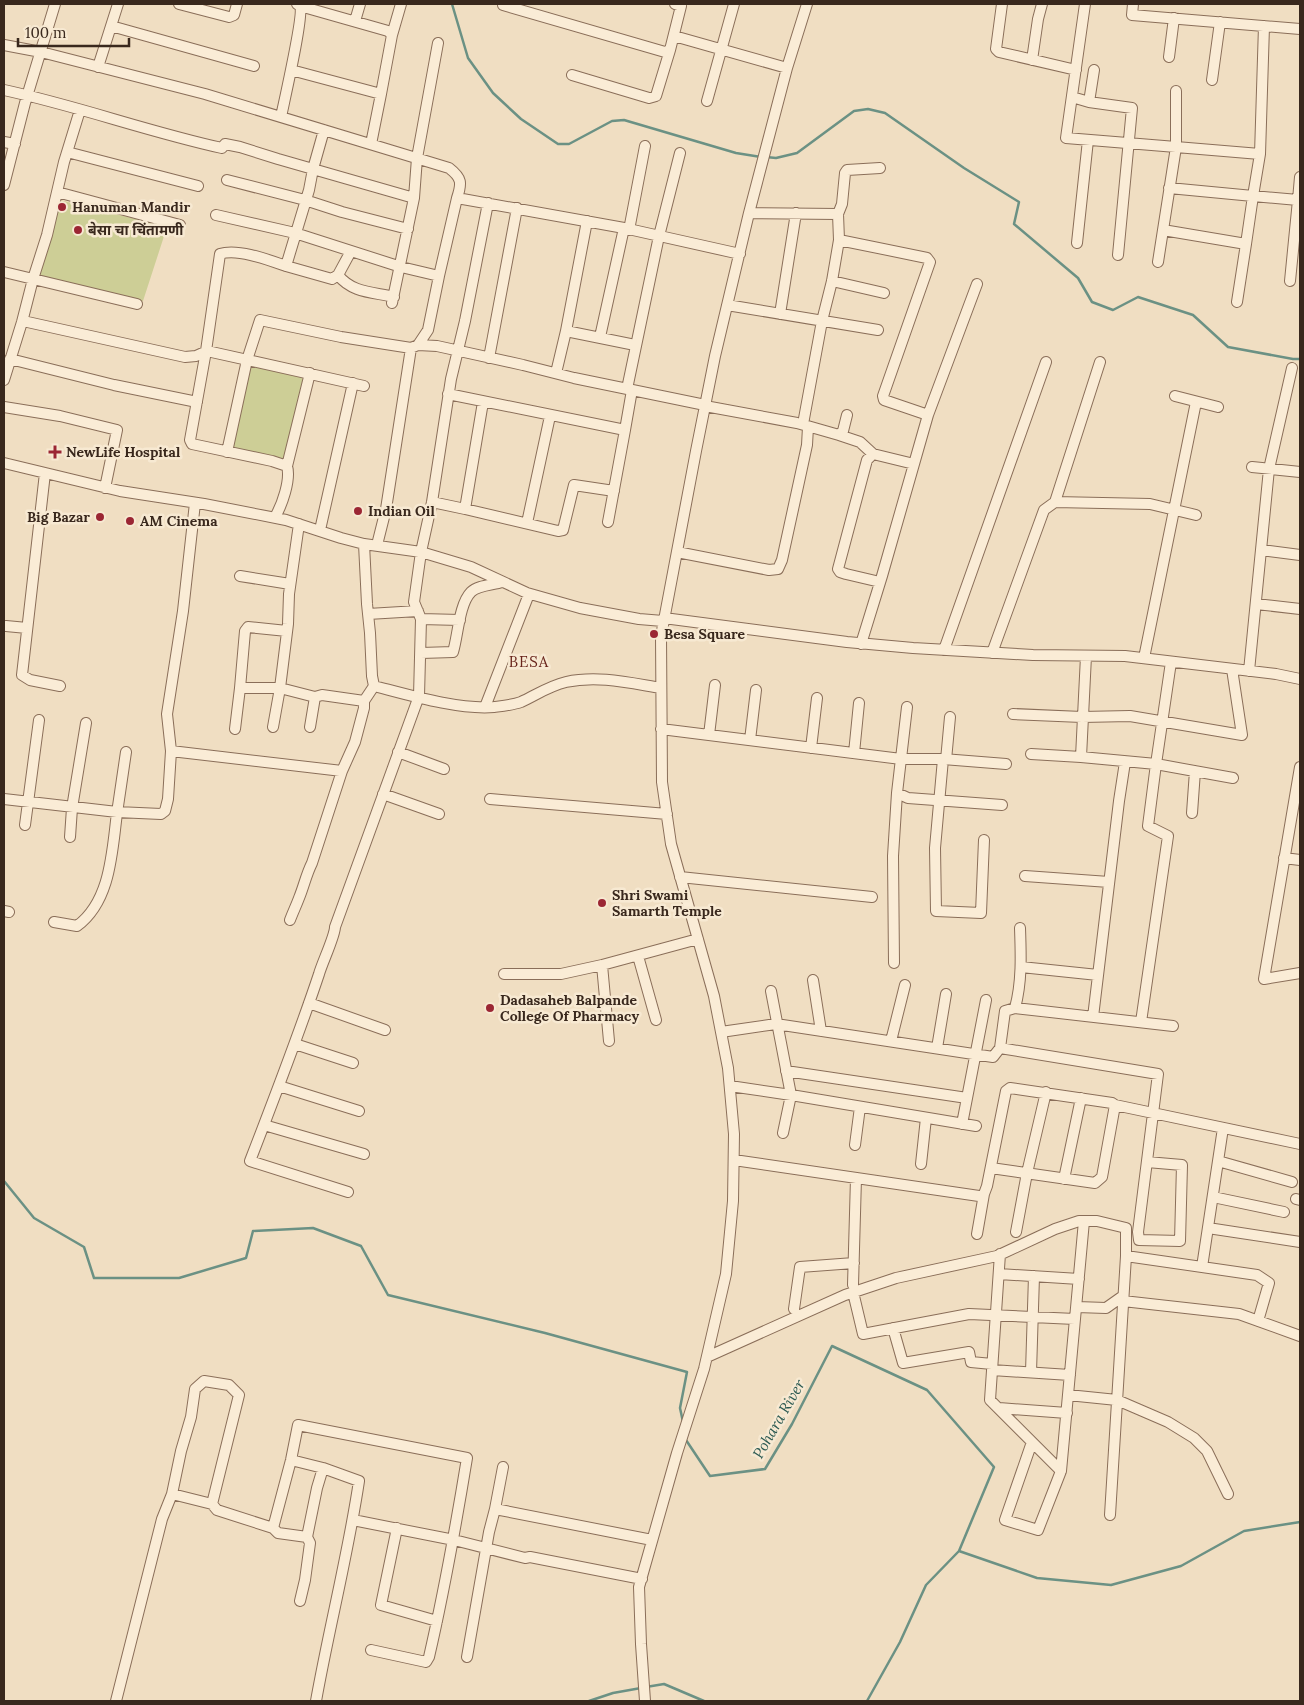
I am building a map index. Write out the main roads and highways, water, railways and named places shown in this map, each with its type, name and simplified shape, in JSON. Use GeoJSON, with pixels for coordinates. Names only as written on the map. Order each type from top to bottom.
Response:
{"type":"FeatureCollection","features":[{"type":"Feature","properties":{"kind":"waterway"},"geometry":{"type":"LineString","coordinates":[[452,4],[468,58],[493,93],[521,119],[558,144],[569,144],[612,121],[624,120],[736,153],[761,157]]}},
{"type":"Feature","properties":{"kind":"waterway"},"geometry":{"type":"LineString","coordinates":[[766,157],[776,158],[797,153],[854,111],[868,109],[885,113],[964,168],[1019,202],[1014,224],[1078,278],[1092,302],[1113,310],[1138,297],[1193,315],[1228,347],[1300,359]]}},
{"type":"Feature","properties":{"kind":"waterway","name":"Pohara River"},"geometry":{"type":"LineString","coordinates":[[4,1181],[34,1218],[84,1247],[94,1278],[179,1278],[246,1258],[253,1231],[313,1228],[361,1246],[388,1295],[545,1333],[687,1372],[680,1408],[683,1422]]}},
{"type":"Feature","properties":{"kind":"waterway","name":"Pohara River"},"geometry":{"type":"LineString","coordinates":[[686,1440],[710,1476],[765,1469],[792,1424],[832,1346],[927,1390],[994,1467],[959,1551],[1037,1578],[1111,1585],[1181,1566],[1244,1531],[1300,1522]]}},
{"type":"Feature","properties":{"kind":"waterway"},"geometry":{"type":"LineString","coordinates":[[867,1701],[900,1642],[926,1585],[959,1551]]}},
{"type":"Feature","properties":{"kind":"waterway"},"geometry":{"type":"LineString","coordinates":[[646,1687],[664,1684],[704,1701]]}},
{"type":"Feature","properties":{"kind":"waterway"},"geometry":{"type":"LineString","coordinates":[[589,1701],[613,1693],[641,1688]]}},
{"type":"Feature","properties":{"kind":"place","name":"Hanuman Mandir"},"geometry":{"type":"Point","coordinates":[62,207]}},
{"type":"Feature","properties":{"kind":"place","name":"बेसा चा चिंतामणी"},"geometry":{"type":"Point","coordinates":[78,230]}},
{"type":"Feature","properties":{"kind":"place","name":"NewLife Hospital"},"geometry":{"type":"Point","coordinates":[55,452]}},
{"type":"Feature","properties":{"kind":"place","name":"Indian Oil"},"geometry":{"type":"Point","coordinates":[358,511]}},
{"type":"Feature","properties":{"kind":"place","name":"Big Bazar"},"geometry":{"type":"Point","coordinates":[100,517]}},
{"type":"Feature","properties":{"kind":"place","name":"AM Cinema"},"geometry":{"type":"Point","coordinates":[130,521]}},
{"type":"Feature","properties":{"kind":"place","name":"Besa Square"},"geometry":{"type":"Point","coordinates":[654,634]}},
{"type":"Feature","properties":{"kind":"place","name":"Shri Swami Samarth Temple"},"geometry":{"type":"Point","coordinates":[602,903]}},
{"type":"Feature","properties":{"kind":"place","name":"Dadasaheb Balpande College Of Pharmacy"},"geometry":{"type":"Point","coordinates":[490,1008]}},
{"type":"Feature","properties":{"kind":"district","name":"BESA"},"geometry":{"type":"Point","coordinates":[529,662]}}]}
